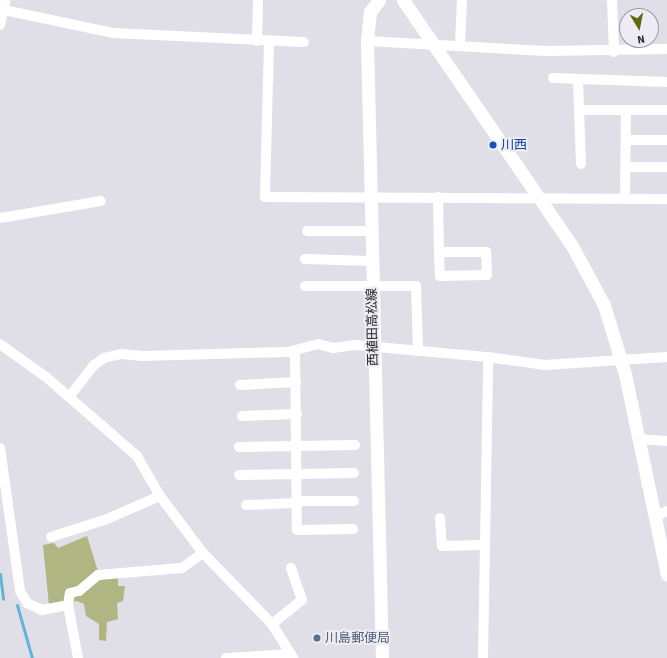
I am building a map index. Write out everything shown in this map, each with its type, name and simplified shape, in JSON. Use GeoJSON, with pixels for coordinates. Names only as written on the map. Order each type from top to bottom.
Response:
{"type":"FeatureCollection","features":[{"type":"Feature","properties":{"kind":"main road","name":"西植田高松線"},"geometry":{"type":"LineString","coordinates":[[379,0],[370,12],[366,41],[382,658]]}},
{"type":"Feature","properties":{"kind":"main road"},"geometry":{"type":"LineString","coordinates":[[404,0],[539,197],[591,277],[604,305],[622,363],[667,575]]}},
{"type":"Feature","properties":{"kind":"street"},"geometry":{"type":"LineString","coordinates":[[257,41],[258,0]]}},
{"type":"Feature","properties":{"kind":"street"},"geometry":{"type":"LineString","coordinates":[[460,45],[462,0]]}},
{"type":"Feature","properties":{"kind":"street"},"geometry":{"type":"LineString","coordinates":[[612,0],[614,52]]}},
{"type":"Feature","properties":{"kind":"street"},"geometry":{"type":"LineString","coordinates":[[0,25],[5,5],[113,33],[269,42],[304,42]]}},
{"type":"Feature","properties":{"kind":"street"},"geometry":{"type":"LineString","coordinates":[[366,41],[432,42],[460,45],[614,52],[667,49]]}},
{"type":"Feature","properties":{"kind":"street"},"geometry":{"type":"LineString","coordinates":[[269,42],[265,197],[371,200],[438,197],[667,199]]}},
{"type":"Feature","properties":{"kind":"street"},"geometry":{"type":"LineString","coordinates":[[553,78],[667,82]]}},
{"type":"Feature","properties":{"kind":"street"},"geometry":{"type":"LineString","coordinates":[[578,79],[581,164]]}},
{"type":"Feature","properties":{"kind":"street"},"geometry":{"type":"LineString","coordinates":[[580,110],[667,110]]}},
{"type":"Feature","properties":{"kind":"street"},"geometry":{"type":"LineString","coordinates":[[625,199],[626,110]]}},
{"type":"Feature","properties":{"kind":"street"},"geometry":{"type":"LineString","coordinates":[[626,140],[667,140]]}},
{"type":"Feature","properties":{"kind":"street"},"geometry":{"type":"LineString","coordinates":[[626,167],[667,167]]}},
{"type":"Feature","properties":{"kind":"street"},"geometry":{"type":"LineString","coordinates":[[438,197],[439,252],[440,276],[487,276],[486,252],[439,252]]}},
{"type":"Feature","properties":{"kind":"street"},"geometry":{"type":"LineString","coordinates":[[0,218],[101,201]]}},
{"type":"Feature","properties":{"kind":"street"},"geometry":{"type":"LineString","coordinates":[[307,231],[372,231]]}},
{"type":"Feature","properties":{"kind":"street"},"geometry":{"type":"LineString","coordinates":[[305,259],[372,261]]}},
{"type":"Feature","properties":{"kind":"street"},"geometry":{"type":"LineString","coordinates":[[305,286],[416,286],[418,351]]}},
{"type":"Feature","properties":{"kind":"street"},"geometry":{"type":"LineString","coordinates":[[0,344],[69,397],[137,456],[160,496],[202,553],[272,624],[292,656]]}},
{"type":"Feature","properties":{"kind":"street"},"geometry":{"type":"LineString","coordinates":[[69,397],[93,366],[111,355],[295,351],[310,344],[373,347],[488,357],[545,365],[622,363],[667,357]]}},
{"type":"Feature","properties":{"kind":"street"},"geometry":{"type":"LineString","coordinates":[[295,351],[298,445],[296,502],[297,530],[353,529]]}},
{"type":"Feature","properties":{"kind":"street"},"geometry":{"type":"LineString","coordinates":[[483,658],[482,545],[488,357]]}},
{"type":"Feature","properties":{"kind":"street"},"geometry":{"type":"LineString","coordinates":[[240,385],[296,382]]}},
{"type":"Feature","properties":{"kind":"street"},"geometry":{"type":"LineString","coordinates":[[242,416],[297,414]]}},
{"type":"Feature","properties":{"kind":"street"},"geometry":{"type":"LineString","coordinates":[[638,439],[667,441]]}},
{"type":"Feature","properties":{"kind":"street"},"geometry":{"type":"LineString","coordinates":[[239,447],[354,445]]}},
{"type":"Feature","properties":{"kind":"street"},"geometry":{"type":"LineString","coordinates":[[0,448],[20,591],[27,602],[42,610],[68,605]]}},
{"type":"Feature","properties":{"kind":"street"},"geometry":{"type":"LineString","coordinates":[[239,475],[354,473]]}},
{"type":"Feature","properties":{"kind":"street"},"geometry":{"type":"LineString","coordinates":[[51,537],[107,519],[160,496]]}},
{"type":"Feature","properties":{"kind":"street"},"geometry":{"type":"LineString","coordinates":[[246,505],[354,501]]}},
{"type":"Feature","properties":{"kind":"street"},"geometry":{"type":"LineString","coordinates":[[655,517],[667,510]]}},
{"type":"Feature","properties":{"kind":"street"},"geometry":{"type":"LineString","coordinates":[[440,518],[442,546],[482,545]]}},
{"type":"Feature","properties":{"kind":"street"},"geometry":{"type":"LineString","coordinates":[[78,658],[68,605],[70,593],[79,591],[98,575],[182,568],[202,553]]}},
{"type":"Feature","properties":{"kind":"street"},"geometry":{"type":"LineString","coordinates":[[272,624],[302,600],[291,568]]}},
{"type":"Feature","properties":{"kind":"street"},"geometry":{"type":"LineString","coordinates":[[226,658],[292,656]]}},
{"type":"Feature","properties":{"kind":"green space"},"geometry":{"type":"Polygon","coordinates":[[[87,536],[100,578],[118,576],[118,586],[125,586],[123,601],[117,603],[118,619],[107,622],[106,641],[99,640],[99,624],[86,616],[84,604],[77,601],[49,606],[43,545],[54,543],[58,548],[87,536]]]}},
{"type":"Feature","properties":{"kind":"waterway"},"geometry":{"type":"LineString","coordinates":[[0,574],[3,599]]}},
{"type":"Feature","properties":{"kind":"waterway"},"geometry":{"type":"LineString","coordinates":[[17,605],[32,658]]}},
{"type":"Feature","properties":{"kind":"place","name":"川西"},"geometry":{"type":"Point","coordinates":[493,145]}},
{"type":"Feature","properties":{"kind":"place","name":"川島郵便局"},"geometry":{"type":"Point","coordinates":[317,638]}}]}
